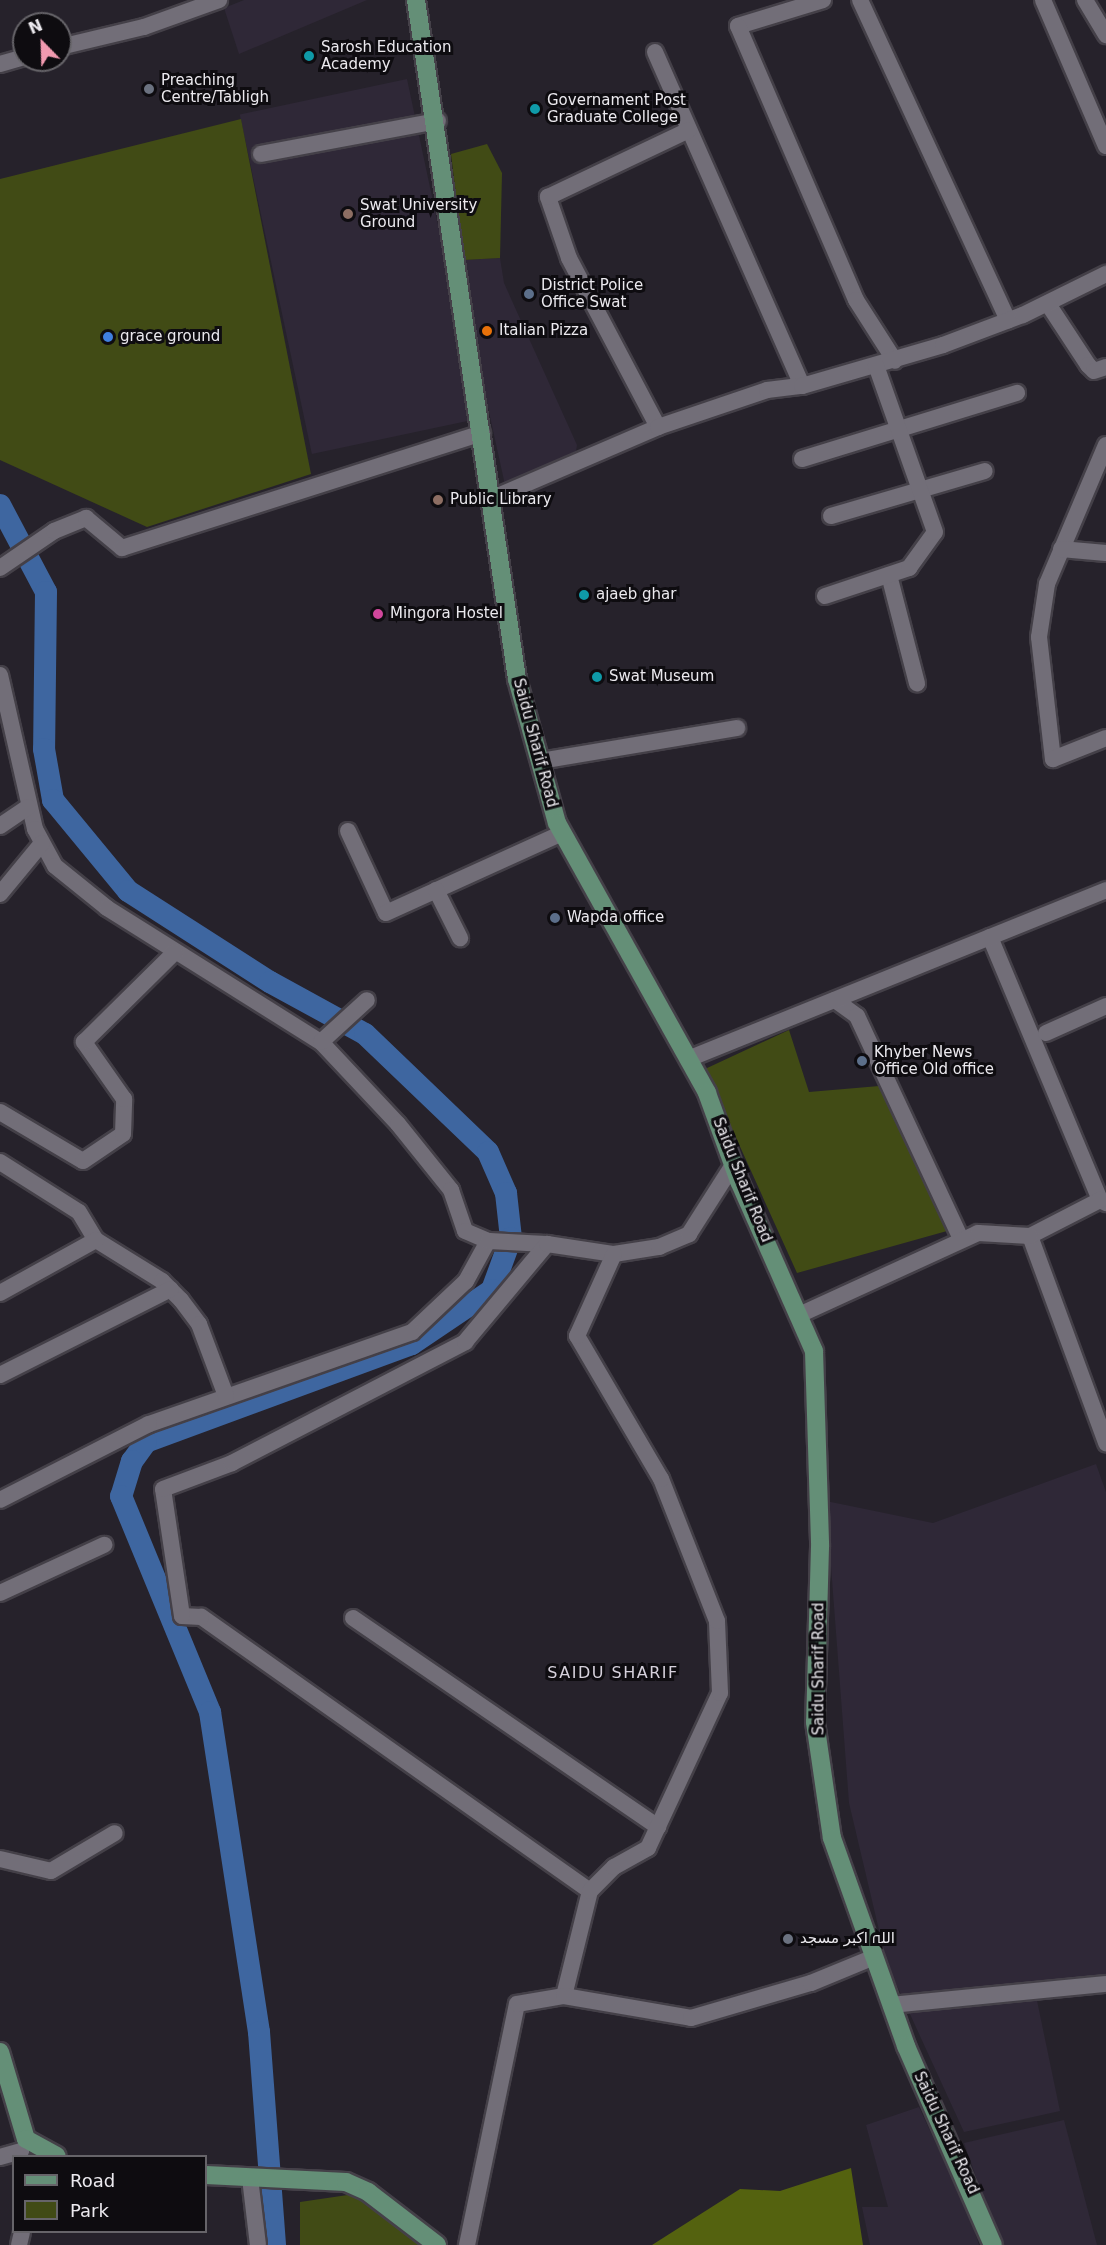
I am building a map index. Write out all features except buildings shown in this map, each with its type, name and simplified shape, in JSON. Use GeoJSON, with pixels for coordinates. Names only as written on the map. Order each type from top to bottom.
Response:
{"type":"FeatureCollection","features":[{"type":"Feature","properties":{"kind":"main road"},"geometry":{"type":"LineString","coordinates":[[416,0],[440,122]]}},
{"type":"Feature","properties":{"kind":"main road"},"geometry":{"type":"LineString","coordinates":[[421,0],[440,122]]}},
{"type":"Feature","properties":{"kind":"main road","name":"Saidu Sharif Road"},"geometry":{"type":"LineString","coordinates":[[440,122],[517,679],[562,833],[707,1093],[733,1165],[814,1352],[820,1548],[815,1722],[832,1838],[891,2005],[993,2245]]}},
{"type":"Feature","properties":{"kind":"main road"},"geometry":{"type":"LineString","coordinates":[[0,2052],[23,2149],[48,2155]]}},
{"type":"Feature","properties":{"kind":"main road"},"geometry":{"type":"LineString","coordinates":[[207,2175],[346,2182],[368,2192],[438,2245]]}},
{"type":"Feature","properties":{"kind":"street"},"geometry":{"type":"LineString","coordinates":[[72,43],[199,4],[219,0]]}},
{"type":"Feature","properties":{"kind":"street"},"geometry":{"type":"LineString","coordinates":[[823,0],[738,26],[856,300],[895,361]]}},
{"type":"Feature","properties":{"kind":"street"},"geometry":{"type":"LineString","coordinates":[[860,0],[1008,321]]}},
{"type":"Feature","properties":{"kind":"street"},"geometry":{"type":"LineString","coordinates":[[1043,0],[1106,146]]}},
{"type":"Feature","properties":{"kind":"street"},"geometry":{"type":"LineString","coordinates":[[1085,0],[1106,35]]}},
{"type":"Feature","properties":{"kind":"street"},"geometry":{"type":"LineString","coordinates":[[655,52],[802,386]]}},
{"type":"Feature","properties":{"kind":"street"},"geometry":{"type":"LineString","coordinates":[[261,154],[440,122]]}},
{"type":"Feature","properties":{"kind":"street"},"geometry":{"type":"LineString","coordinates":[[658,427],[569,258],[548,197],[689,130]]}},
{"type":"Feature","properties":{"kind":"street"},"geometry":{"type":"LineString","coordinates":[[491,499],[658,427],[767,390],[802,386],[895,361],[1008,321],[1048,304],[1106,274]]}},
{"type":"Feature","properties":{"kind":"street"},"geometry":{"type":"LineString","coordinates":[[1048,304],[1088,365],[1094,371],[1106,367]]}},
{"type":"Feature","properties":{"kind":"street"},"geometry":{"type":"LineString","coordinates":[[825,596],[909,568],[935,532],[876,365]]}},
{"type":"Feature","properties":{"kind":"street"},"geometry":{"type":"LineString","coordinates":[[802,459],[1017,393]]}},
{"type":"Feature","properties":{"kind":"street"},"geometry":{"type":"LineString","coordinates":[[0,568],[54,531],[86,518],[122,548],[482,433]]}},
{"type":"Feature","properties":{"kind":"street"},"geometry":{"type":"LineString","coordinates":[[1106,445],[1047,584],[1039,637],[1053,759],[1106,738]]}},
{"type":"Feature","properties":{"kind":"street"},"geometry":{"type":"LineString","coordinates":[[831,516],[985,471]]}},
{"type":"Feature","properties":{"kind":"street"},"geometry":{"type":"LineString","coordinates":[[1061,549],[1106,553]]}},
{"type":"Feature","properties":{"kind":"street"},"geometry":{"type":"LineString","coordinates":[[889,575],[917,683]]}},
{"type":"Feature","properties":{"kind":"street"},"geometry":{"type":"LineString","coordinates":[[0,675],[6,728],[28,807],[42,843],[55,866],[175,952],[321,1042],[398,1124],[451,1190],[465,1231],[489,1241],[546,1244],[614,1254],[659,1247],[688,1234],[733,1165]]}},
{"type":"Feature","properties":{"kind":"street"},"geometry":{"type":"LineString","coordinates":[[540,761],[737,728]]}},
{"type":"Feature","properties":{"kind":"street"},"geometry":{"type":"LineString","coordinates":[[0,826],[28,807]]}},
{"type":"Feature","properties":{"kind":"street"},"geometry":{"type":"LineString","coordinates":[[348,831],[386,913],[562,833]]}},
{"type":"Feature","properties":{"kind":"street"},"geometry":{"type":"LineString","coordinates":[[0,894],[42,843]]}},
{"type":"Feature","properties":{"kind":"street"},"geometry":{"type":"LineString","coordinates":[[436,890],[460,938]]}},
{"type":"Feature","properties":{"kind":"street"},"geometry":{"type":"LineString","coordinates":[[687,1059],[1106,890]]}},
{"type":"Feature","properties":{"kind":"street"},"geometry":{"type":"LineString","coordinates":[[799,1315],[961,1239],[993,1232],[1030,1236],[1103,1202],[990,937]]}},
{"type":"Feature","properties":{"kind":"street"},"geometry":{"type":"LineString","coordinates":[[0,1112],[83,1161],[123,1134],[124,1099],[84,1042],[175,952]]}},
{"type":"Feature","properties":{"kind":"street"},"geometry":{"type":"LineString","coordinates":[[321,1042],[367,1000]]}},
{"type":"Feature","properties":{"kind":"street"},"geometry":{"type":"LineString","coordinates":[[835,1000],[857,1016],[961,1239]]}},
{"type":"Feature","properties":{"kind":"street"},"geometry":{"type":"LineString","coordinates":[[1046,1033],[1106,1006]]}},
{"type":"Feature","properties":{"kind":"street"},"geometry":{"type":"LineString","coordinates":[[0,1162],[80,1212],[96,1240],[171,1289],[199,1324],[226,1396]]}},
{"type":"Feature","properties":{"kind":"street"},"geometry":{"type":"LineString","coordinates":[[1030,1236],[1106,1443]]}},
{"type":"Feature","properties":{"kind":"street"},"geometry":{"type":"LineString","coordinates":[[0,1293],[96,1240]]}},
{"type":"Feature","properties":{"kind":"street"},"geometry":{"type":"LineString","coordinates":[[0,1500],[149,1424],[226,1396],[322,1367],[412,1332],[466,1281],[489,1241]]}},
{"type":"Feature","properties":{"kind":"street"},"geometry":{"type":"LineString","coordinates":[[546,1244],[465,1342],[232,1463],[163,1489],[182,1616],[201,1617],[590,1891]]}},
{"type":"Feature","properties":{"kind":"street"},"geometry":{"type":"LineString","coordinates":[[564,1996],[590,1891],[614,1867],[648,1848],[720,1693],[717,1621],[661,1479],[577,1336],[614,1254]]}},
{"type":"Feature","properties":{"kind":"street"},"geometry":{"type":"LineString","coordinates":[[0,1375],[171,1289]]}},
{"type":"Feature","properties":{"kind":"street"},"geometry":{"type":"LineString","coordinates":[[0,1593],[104,1545]]}},
{"type":"Feature","properties":{"kind":"street"},"geometry":{"type":"LineString","coordinates":[[353,1618],[658,1827]]}},
{"type":"Feature","properties":{"kind":"street"},"geometry":{"type":"LineString","coordinates":[[0,1859],[51,1870],[115,1833]]}},
{"type":"Feature","properties":{"kind":"street"},"geometry":{"type":"LineString","coordinates":[[467,2245],[517,2004],[564,1996],[690,2018],[811,1983],[874,1957]]}},
{"type":"Feature","properties":{"kind":"street"},"geometry":{"type":"LineString","coordinates":[[891,2005],[1106,1984]]}},
{"type":"Feature","properties":{"kind":"street"},"geometry":{"type":"LineString","coordinates":[[0,2157],[23,2149]]}},
{"type":"Feature","properties":{"kind":"street"},"geometry":{"type":"LineString","coordinates":[[250,2178],[258,2245]]}},
{"type":"Feature","properties":{"kind":"shaded area"},"geometry":{"type":"Polygon","coordinates":[[[244,0],[367,0],[239,54],[224,8],[244,0]]]}},
{"type":"Feature","properties":{"kind":"shaded area","name":"Swat University Ground"},"geometry":{"type":"Polygon","coordinates":[[[407,79],[479,418],[312,454],[240,115],[407,79]]]}},
{"type":"Feature","properties":{"kind":"shaded area"},"geometry":{"type":"Polygon","coordinates":[[[500,258],[504,283],[577,445],[576,451],[505,485],[462,289],[464,260],[500,258]]]}},
{"type":"Feature","properties":{"kind":"shaded area"},"geometry":{"type":"Polygon","coordinates":[[[1096,1464],[1106,1492],[1106,1979],[1035,1991],[1060,2111],[964,2132],[887,1964],[849,1803],[826,1501],[933,1523],[1096,1464]]]}},
{"type":"Feature","properties":{"kind":"shaded area"},"geometry":{"type":"Polygon","coordinates":[[[919,2107],[970,2217],[979,2245],[870,2245],[862,2207],[888,2207],[866,2125],[919,2107]]]}},
{"type":"Feature","properties":{"kind":"shaded area"},"geometry":{"type":"Polygon","coordinates":[[[1064,2120],[1097,2245],[1000,2245],[964,2143],[1064,2120]]]}},
{"type":"Feature","properties":{"kind":"green space"},"geometry":{"type":"Polygon","coordinates":[[[241,119],[311,474],[147,527],[0,460],[0,179],[241,119]]]}},
{"type":"Feature","properties":{"kind":"green space"},"geometry":{"type":"Polygon","coordinates":[[[487,144],[502,173],[500,258],[464,260],[451,154],[487,144]]]}},
{"type":"Feature","properties":{"kind":"green space"},"geometry":{"type":"Polygon","coordinates":[[[789,1030],[809,1092],[891,1085],[947,1231],[797,1273],[705,1069],[789,1030]]]}},
{"type":"Feature","properties":{"kind":"green space"},"geometry":{"type":"Polygon","coordinates":[[[851,2168],[863,2245],[652,2245],[740,2189],[780,2191],[851,2168]]]}},
{"type":"Feature","properties":{"kind":"green space"},"geometry":{"type":"Polygon","coordinates":[[[368,2192],[426,2245],[300,2245],[300,2202],[368,2192]]]}},
{"type":"Feature","properties":{"kind":"waterway"},"geometry":{"type":"LineString","coordinates":[[0,505],[46,592],[44,749],[53,800],[128,891],[270,982],[365,1034],[488,1152],[506,1193],[511,1238],[492,1290],[412,1344],[146,1442],[132,1461],[121,1496],[210,1712],[259,2032],[275,2245]]}},
{"type":"Feature","properties":{"kind":"place","name":"Sarosh Education Academy"},"geometry":{"type":"Point","coordinates":[309,56]}},
{"type":"Feature","properties":{"kind":"place","name":"Preaching Centre/Tabligh"},"geometry":{"type":"Point","coordinates":[149,89]}},
{"type":"Feature","properties":{"kind":"place","name":"Governament Post Graduate College"},"geometry":{"type":"Point","coordinates":[535,109]}},
{"type":"Feature","properties":{"kind":"place","name":"Swat University Ground"},"geometry":{"type":"Point","coordinates":[348,214]}},
{"type":"Feature","properties":{"kind":"place","name":"District Police Office Swat"},"geometry":{"type":"Point","coordinates":[529,294]}},
{"type":"Feature","properties":{"kind":"place","name":"Italian Pizza"},"geometry":{"type":"Point","coordinates":[487,331]}},
{"type":"Feature","properties":{"kind":"place","name":"grace ground"},"geometry":{"type":"Point","coordinates":[108,337]}},
{"type":"Feature","properties":{"kind":"place","name":"Public Library"},"geometry":{"type":"Point","coordinates":[438,500]}},
{"type":"Feature","properties":{"kind":"place","name":"ajaeb ghar"},"geometry":{"type":"Point","coordinates":[584,595]}},
{"type":"Feature","properties":{"kind":"place","name":"Mingora Hostel"},"geometry":{"type":"Point","coordinates":[378,614]}},
{"type":"Feature","properties":{"kind":"place","name":"Swat Museum"},"geometry":{"type":"Point","coordinates":[597,677]}},
{"type":"Feature","properties":{"kind":"place","name":"Wapda office"},"geometry":{"type":"Point","coordinates":[555,918]}},
{"type":"Feature","properties":{"kind":"place","name":"Khyber News Office Old office"},"geometry":{"type":"Point","coordinates":[862,1061]}},
{"type":"Feature","properties":{"kind":"place","name":"اللہ اکبر مسجد"},"geometry":{"type":"Point","coordinates":[788,1939]}},
{"type":"Feature","properties":{"kind":"district","name":"SAIDU SHARIF"},"geometry":{"type":"Point","coordinates":[613,1673]}}]}
